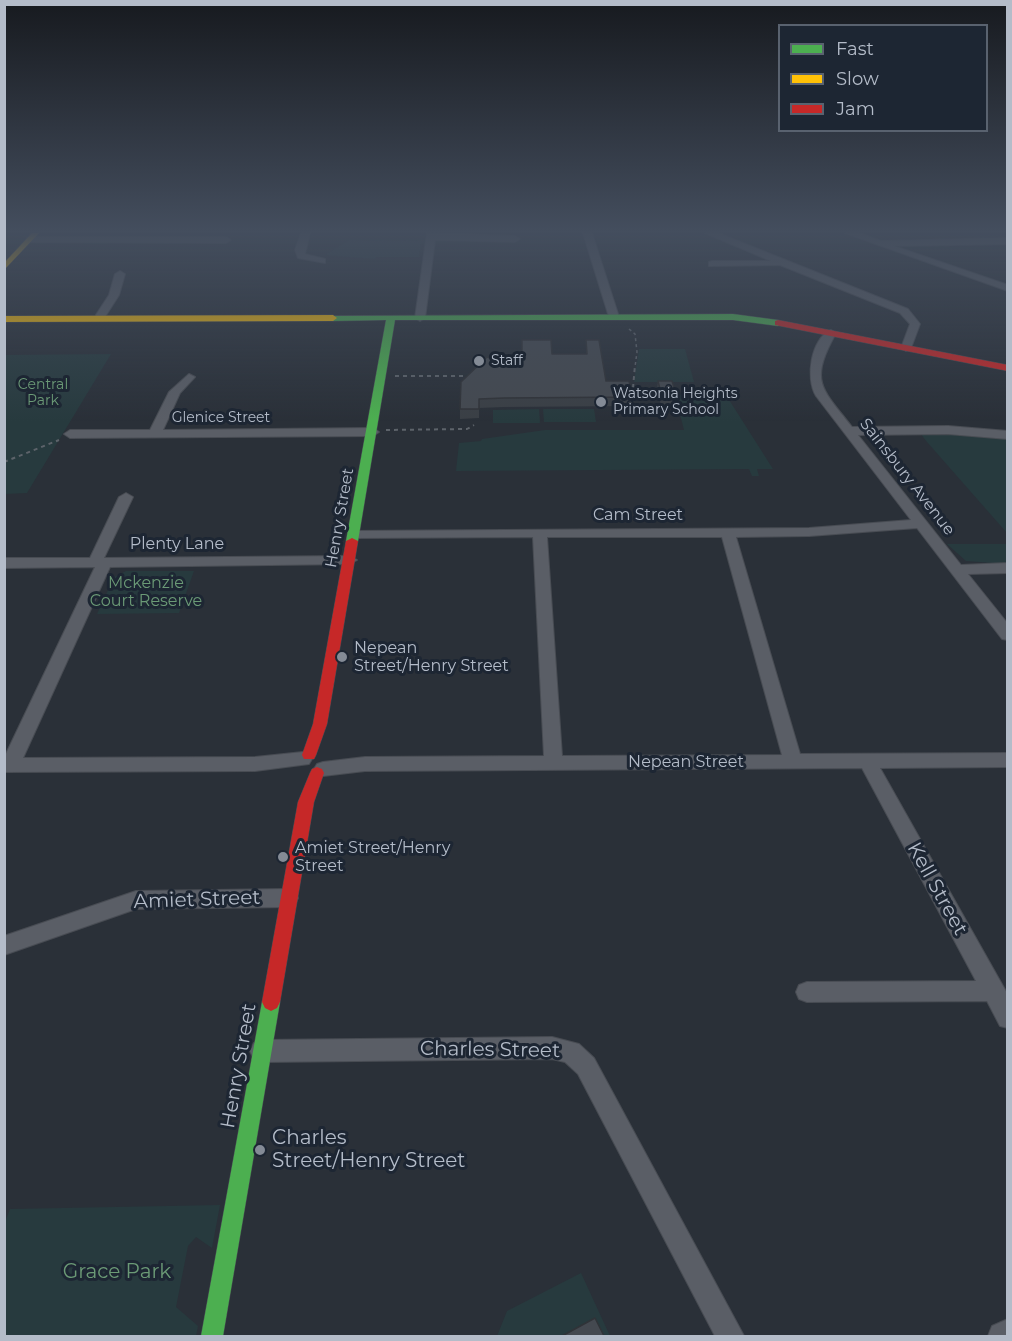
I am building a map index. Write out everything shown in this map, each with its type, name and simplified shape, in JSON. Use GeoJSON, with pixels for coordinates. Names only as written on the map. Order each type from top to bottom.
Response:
{"type":"FeatureCollection","features":[{"type":"Feature","properties":{"kind":"street"},"geometry":{"type":"LineString","coordinates":[[99,318],[114,296]]}},
{"type":"Feature","properties":{"kind":"street"},"geometry":{"type":"LineString","coordinates":[[420,318],[423,296]]}},
{"type":"Feature","properties":{"kind":"street"},"geometry":{"type":"LineString","coordinates":[[607,296],[614,317]]}},
{"type":"Feature","properties":{"kind":"street"},"geometry":{"type":"LineString","coordinates":[[863,296],[909,314],[915,324],[906,348]]}},
{"type":"Feature","properties":{"kind":"street"},"geometry":{"type":"LineString","coordinates":[[4,319],[733,317],[831,333],[1008,368]]}},
{"type":"Feature","properties":{"kind":"street","name":"Henry Street"},"geometry":{"type":"LineString","coordinates":[[212,1336],[288,898],[350,560],[377,430],[391,318]]}},
{"type":"Feature","properties":{"kind":"street","name":"Sainsbury Avenue"},"geometry":{"type":"LineString","coordinates":[[831,333],[815,361],[812,375],[820,394],[1008,635]]}},
{"type":"Feature","properties":{"kind":"street"},"geometry":{"type":"LineString","coordinates":[[155,433],[175,392],[189,377]]}},
{"type":"Feature","properties":{"kind":"street","name":"Glenice Street"},"geometry":{"type":"LineString","coordinates":[[65,437],[155,433],[377,430]]}},
{"type":"Feature","properties":{"kind":"street"},"geometry":{"type":"LineString","coordinates":[[848,431],[962,431],[1008,435]]}},
{"type":"Feature","properties":{"kind":"street"},"geometry":{"type":"LineString","coordinates":[[8,765],[100,562],[126,497]]}},
{"type":"Feature","properties":{"kind":"street","name":"Cam Street"},"geometry":{"type":"LineString","coordinates":[[355,534],[827,532],[920,524]]}},
{"type":"Feature","properties":{"kind":"street"},"geometry":{"type":"LineString","coordinates":[[728,532],[793,762]]}},
{"type":"Feature","properties":{"kind":"street"},"geometry":{"type":"LineString","coordinates":[[540,533],[553,763]]}},
{"type":"Feature","properties":{"kind":"street","name":"Plenty Lane"},"geometry":{"type":"LineString","coordinates":[[4,563],[350,560]]}},
{"type":"Feature","properties":{"kind":"street"},"geometry":{"type":"LineString","coordinates":[[957,570],[1008,568]]}},
{"type":"Feature","properties":{"kind":"street","name":"Nepean Street"},"geometry":{"type":"LineString","coordinates":[[8,765],[1008,760]]}},
{"type":"Feature","properties":{"kind":"street","name":"Kell Street"},"geometry":{"type":"LineString","coordinates":[[867,761],[1008,1018]]}},
{"type":"Feature","properties":{"kind":"street","name":"Amiet Street"},"geometry":{"type":"LineString","coordinates":[[4,946],[136,900],[288,898]]}},
{"type":"Feature","properties":{"kind":"street"},"geometry":{"type":"LineString","coordinates":[[807,992],[992,991]]}},
{"type":"Feature","properties":{"kind":"street","name":"Charles Street"},"geometry":{"type":"LineString","coordinates":[[262,1051],[552,1047],[571,1052],[586,1066],[730,1336]]}},
{"type":"Feature","properties":{"kind":"street"},"geometry":{"type":"LineString","coordinates":[[1002,1336],[1008,1333]]}},
{"type":"Feature","properties":{"kind":"path"},"geometry":{"type":"LineString","coordinates":[[627,325],[635,334],[633,340],[637,349],[632,370],[633,388]]}},
{"type":"Feature","properties":{"kind":"path"},"geometry":{"type":"LineString","coordinates":[[391,377],[398,374],[464,376]]}},
{"type":"Feature","properties":{"kind":"path"},"geometry":{"type":"LineString","coordinates":[[377,430],[467,429],[474,425]]}},
{"type":"Feature","properties":{"kind":"path"},"geometry":{"type":"LineString","coordinates":[[4,462],[65,437]]}},
{"type":"Feature","properties":{"kind":"green space"},"geometry":{"type":"Polygon","coordinates":[[[639,349],[685,349],[694,382],[634,382],[639,349]]]}},
{"type":"Feature","properties":{"kind":"green space","name":"Central Park"},"geometry":{"type":"Polygon","coordinates":[[[111,354],[27,493],[5,494],[5,355],[111,354]]]}},
{"type":"Feature","properties":{"kind":"green space"},"geometry":{"type":"Polygon","coordinates":[[[675,395],[726,395],[773,469],[757,469],[759,476],[752,476],[749,469],[456,471],[459,443],[545,430],[684,430],[675,395]]]}},
{"type":"Feature","properties":{"kind":"green space"},"geometry":{"type":"Polygon","coordinates":[[[539,409],[540,423],[493,423],[493,410],[539,409]]]}},
{"type":"Feature","properties":{"kind":"green space"},"geometry":{"type":"Polygon","coordinates":[[[543,409],[594,409],[596,422],[544,422],[543,409]]]}},
{"type":"Feature","properties":{"kind":"green space"},"geometry":{"type":"Polygon","coordinates":[[[920,433],[1007,438],[1007,533],[927,442],[920,433]]]}},
{"type":"Feature","properties":{"kind":"green space"},"geometry":{"type":"Polygon","coordinates":[[[947,544],[1007,544],[1007,564],[966,561],[947,544]]]}},
{"type":"Feature","properties":{"kind":"green space","name":"Mckenzie Court Reserve"},"geometry":{"type":"Polygon","coordinates":[[[126,571],[194,571],[179,613],[97,614],[114,577],[126,571]]]}},
{"type":"Feature","properties":{"kind":"green space","name":"Grace Park"},"geometry":{"type":"Polygon","coordinates":[[[220,1205],[212,1248],[196,1237],[188,1246],[176,1307],[198,1326],[196,1336],[5,1336],[4,1225],[10,1209],[220,1205]]]}},
{"type":"Feature","properties":{"kind":"green space"},"geometry":{"type":"Polygon","coordinates":[[[581,1273],[610,1336],[497,1336],[507,1311],[581,1273]]]}},
{"type":"Feature","properties":{"kind":"building"},"geometry":{"type":"Polygon","coordinates":[[[522,340],[551,340],[552,354],[587,354],[586,340],[599,340],[606,381],[629,381],[633,397],[479,399],[479,409],[460,409],[461,382],[487,357],[490,358],[495,353],[522,359],[522,340]]]}},
{"type":"Feature","properties":{"kind":"building"},"geometry":{"type":"Polygon","coordinates":[[[658,381],[672,381],[677,397],[662,397],[658,381]]]}},
{"type":"Feature","properties":{"kind":"building"},"geometry":{"type":"Polygon","coordinates":[[[595,1318],[604,1336],[562,1336],[595,1318]]]}},
{"type":"Feature","properties":{"kind":"traffic: fast"},"geometry":{"type":"LineString","coordinates":[[333,318],[733,317],[778,323]]}},
{"type":"Feature","properties":{"kind":"traffic: fast"},"geometry":{"type":"LineString","coordinates":[[352,541],[391,318]]}},
{"type":"Feature","properties":{"kind":"traffic: fast"},"geometry":{"type":"LineString","coordinates":[[212,1336],[271,1002]]}},
{"type":"Feature","properties":{"kind":"traffic: slow"},"geometry":{"type":"LineString","coordinates":[[4,319],[333,318]]}},
{"type":"Feature","properties":{"kind":"traffic: jam"},"geometry":{"type":"LineString","coordinates":[[778,323],[1008,368]]}},
{"type":"Feature","properties":{"kind":"traffic: jam"},"geometry":{"type":"LineString","coordinates":[[309,755],[320,724],[352,541]]}},
{"type":"Feature","properties":{"kind":"traffic: jam"},"geometry":{"type":"LineString","coordinates":[[271,1002],[306,802],[317,773]]}},
{"type":"Feature","properties":{"kind":"place","name":"Staff"},"geometry":{"type":"Point","coordinates":[479,361]}},
{"type":"Feature","properties":{"kind":"place","name":"Watsonia Heights Primary School"},"geometry":{"type":"Point","coordinates":[601,402]}},
{"type":"Feature","properties":{"kind":"place","name":"Nepean Street/Henry Street"},"geometry":{"type":"Point","coordinates":[342,657]}},
{"type":"Feature","properties":{"kind":"place","name":"Amiet Street/Henry Street"},"geometry":{"type":"Point","coordinates":[283,857]}},
{"type":"Feature","properties":{"kind":"place","name":"Charles Street/Henry Street"},"geometry":{"type":"Point","coordinates":[260,1150]}}]}
